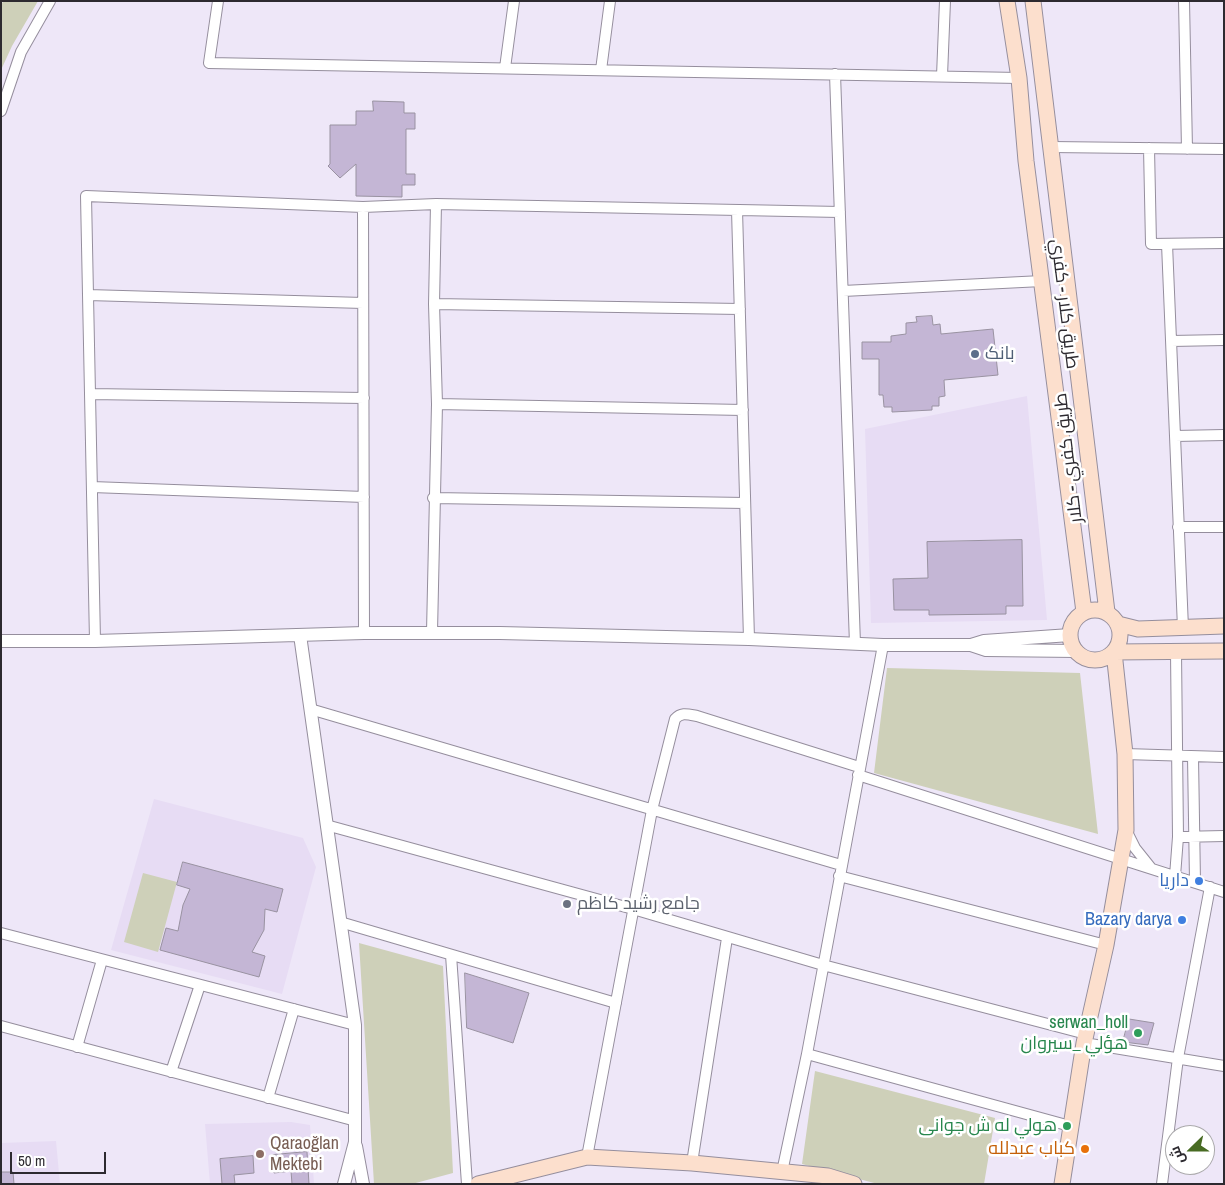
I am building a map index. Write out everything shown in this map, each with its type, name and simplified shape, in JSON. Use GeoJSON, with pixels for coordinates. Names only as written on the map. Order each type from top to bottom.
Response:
{"type":"FeatureCollection","features":[{"type":"Feature","properties":{"kind":"main road","name":"طريق كلار - كفري"},"geometry":{"type":"LineString","coordinates":[[1007,1],[1019,78],[1026,161],[1084,612]]}},
{"type":"Feature","properties":{"kind":"main road","name":"طريق كفري - كلار"},"geometry":{"type":"LineString","coordinates":[[1032,1],[1107,612]]}},
{"type":"Feature","properties":{"kind":"main road"},"geometry":{"type":"LineString","coordinates":[[1224,626],[1138,629],[1118,624],[1107,612],[1099,610],[1084,612],[1074,622],[1070,635],[1077,651],[1087,658],[1094,660],[1101,659],[1114,652],[1224,651]]}},
{"type":"Feature","properties":{"kind":"main road"},"geometry":{"type":"LineString","coordinates":[[1062,1184],[1085,1039],[1106,945],[1126,830],[1125,754],[1114,652],[1120,639],[1118,624]]}},
{"type":"Feature","properties":{"kind":"main road"},"geometry":{"type":"LineString","coordinates":[[478,1184],[587,1158],[692,1163],[828,1176],[854,1184]]}},
{"type":"Feature","properties":{"kind":"street"},"geometry":{"type":"LineString","coordinates":[[1,111],[21,52],[50,1]]}},
{"type":"Feature","properties":{"kind":"street"},"geometry":{"type":"LineString","coordinates":[[218,1],[209,63],[1019,78]]}},
{"type":"Feature","properties":{"kind":"street"},"geometry":{"type":"LineString","coordinates":[[505,68],[514,1]]}},
{"type":"Feature","properties":{"kind":"street"},"geometry":{"type":"LineString","coordinates":[[602,70],[610,1]]}},
{"type":"Feature","properties":{"kind":"street"},"geometry":{"type":"LineString","coordinates":[[942,76],[945,1]]}},
{"type":"Feature","properties":{"kind":"street"},"geometry":{"type":"LineString","coordinates":[[1184,1],[1187,149]]}},
{"type":"Feature","properties":{"kind":"street"},"geometry":{"type":"LineString","coordinates":[[836,74],[855,644]]}},
{"type":"Feature","properties":{"kind":"street"},"geometry":{"type":"LineString","coordinates":[[1051,147],[1224,149]]}},
{"type":"Feature","properties":{"kind":"street"},"geometry":{"type":"LineString","coordinates":[[1148,148],[1151,244],[1224,243]]}},
{"type":"Feature","properties":{"kind":"street"},"geometry":{"type":"LineString","coordinates":[[95,641],[86,196],[363,207],[436,204],[840,212]]}},
{"type":"Feature","properties":{"kind":"street"},"geometry":{"type":"LineString","coordinates":[[432,632],[433,498],[437,404],[434,304],[436,204]]}},
{"type":"Feature","properties":{"kind":"street"},"geometry":{"type":"LineString","coordinates":[[363,207],[364,633]]}},
{"type":"Feature","properties":{"kind":"street"},"geometry":{"type":"LineString","coordinates":[[737,210],[749,639]]}},
{"type":"Feature","properties":{"kind":"street"},"geometry":{"type":"LineString","coordinates":[[1167,244],[1182,628]]}},
{"type":"Feature","properties":{"kind":"street"},"geometry":{"type":"LineString","coordinates":[[843,291],[1042,281]]}},
{"type":"Feature","properties":{"kind":"street"},"geometry":{"type":"LineString","coordinates":[[88,294],[364,303]]}},
{"type":"Feature","properties":{"kind":"street"},"geometry":{"type":"LineString","coordinates":[[434,304],[740,309]]}},
{"type":"Feature","properties":{"kind":"street"},"geometry":{"type":"LineString","coordinates":[[1171,341],[1224,340]]}},
{"type":"Feature","properties":{"kind":"street"},"geometry":{"type":"LineString","coordinates":[[90,394],[364,398]]}},
{"type":"Feature","properties":{"kind":"street"},"geometry":{"type":"LineString","coordinates":[[437,404],[743,410]]}},
{"type":"Feature","properties":{"kind":"street"},"geometry":{"type":"LineString","coordinates":[[1175,436],[1224,435]]}},
{"type":"Feature","properties":{"kind":"street"},"geometry":{"type":"LineString","coordinates":[[92,487],[364,497]]}},
{"type":"Feature","properties":{"kind":"street"},"geometry":{"type":"LineString","coordinates":[[433,498],[746,503]]}},
{"type":"Feature","properties":{"kind":"street"},"geometry":{"type":"LineString","coordinates":[[1178,528],[1224,527]]}},
{"type":"Feature","properties":{"kind":"street"},"geometry":{"type":"LineString","coordinates":[[1,641],[95,641],[432,632],[749,639],[883,645],[971,646],[986,650],[1077,651]]}},
{"type":"Feature","properties":{"kind":"street"},"geometry":{"type":"LineString","coordinates":[[300,635],[355,1025],[355,1142],[344,1184]]}},
{"type":"Feature","properties":{"kind":"street"},"geometry":{"type":"LineString","coordinates":[[971,646],[989,640],[1070,635]]}},
{"type":"Feature","properties":{"kind":"street"},"geometry":{"type":"LineString","coordinates":[[782,1172],[883,645]]}},
{"type":"Feature","properties":{"kind":"street"},"geometry":{"type":"LineString","coordinates":[[1175,876],[1178,837],[1176,652]]}},
{"type":"Feature","properties":{"kind":"street"},"geometry":{"type":"LineString","coordinates":[[310,710],[841,865]]}},
{"type":"Feature","properties":{"kind":"street"},"geometry":{"type":"LineString","coordinates":[[587,1158],[652,810],[675,720],[678,715],[685,713],[1224,892]]}},
{"type":"Feature","properties":{"kind":"street"},"geometry":{"type":"LineString","coordinates":[[1125,754],[1224,757]]}},
{"type":"Feature","properties":{"kind":"street"},"geometry":{"type":"LineString","coordinates":[[1193,757],[1195,882]]}},
{"type":"Feature","properties":{"kind":"street"},"geometry":{"type":"LineString","coordinates":[[326,826],[634,909],[727,938],[1085,1039],[1224,1066]]}},
{"type":"Feature","properties":{"kind":"street"},"geometry":{"type":"LineString","coordinates":[[1126,830],[1135,848],[1151,868]]}},
{"type":"Feature","properties":{"kind":"street"},"geometry":{"type":"LineString","coordinates":[[1178,837],[1224,836]]}},
{"type":"Feature","properties":{"kind":"street"},"geometry":{"type":"LineString","coordinates":[[839,876],[1106,945]]}},
{"type":"Feature","properties":{"kind":"street"},"geometry":{"type":"LineString","coordinates":[[1162,1184],[1178,1058],[1210,887]]}},
{"type":"Feature","properties":{"kind":"street"},"geometry":{"type":"LineString","coordinates":[[340,922],[616,1004]]}},
{"type":"Feature","properties":{"kind":"street"},"geometry":{"type":"LineString","coordinates":[[1,945],[3,934],[355,1025]]}},
{"type":"Feature","properties":{"kind":"street"},"geometry":{"type":"LineString","coordinates":[[692,1163],[727,938]]}},
{"type":"Feature","properties":{"kind":"street"},"geometry":{"type":"LineString","coordinates":[[451,955],[467,1184]]}},
{"type":"Feature","properties":{"kind":"street"},"geometry":{"type":"LineString","coordinates":[[77,1047],[102,960]]}},
{"type":"Feature","properties":{"kind":"street"},"geometry":{"type":"LineString","coordinates":[[171,1072],[200,985]]}},
{"type":"Feature","properties":{"kind":"street"},"geometry":{"type":"LineString","coordinates":[[268,1098],[294,1009]]}},
{"type":"Feature","properties":{"kind":"street"},"geometry":{"type":"LineString","coordinates":[[1,1026],[356,1121]]}},
{"type":"Feature","properties":{"kind":"street"},"geometry":{"type":"LineString","coordinates":[[806,1054],[1070,1126]]}},
{"type":"Feature","properties":{"kind":"street"},"geometry":{"type":"LineString","coordinates":[[355,1142],[363,1184]]}},
{"type":"Feature","properties":{"kind":"shaded area"},"geometry":{"type":"Polygon","coordinates":[[[1027,396],[1047,620],[871,623],[865,429],[1027,396]]]}},
{"type":"Feature","properties":{"kind":"shaded area"},"geometry":{"type":"Polygon","coordinates":[[[154,799],[303,838],[316,867],[282,994],[111,950],[154,799]]]}},
{"type":"Feature","properties":{"kind":"shaded area","name":"Qaraoğlan Mektebi"},"geometry":{"type":"Polygon","coordinates":[[[291,1122],[310,1125],[314,1184],[210,1184],[205,1124],[291,1122]]]}},
{"type":"Feature","properties":{"kind":"shaded area"},"geometry":{"type":"Polygon","coordinates":[[[56,1141],[60,1184],[1,1184],[1,1143],[56,1141]]]}},
{"type":"Feature","properties":{"kind":"green space"},"geometry":{"type":"Polygon","coordinates":[[[4,1],[38,1],[12,46],[1,70],[1,4],[4,1]]]}},
{"type":"Feature","properties":{"kind":"green space"},"geometry":{"type":"Polygon","coordinates":[[[887,668],[1080,673],[1098,834],[874,773],[887,668]]]}},
{"type":"Feature","properties":{"kind":"green space"},"geometry":{"type":"Polygon","coordinates":[[[143,873],[177,882],[158,952],[124,942],[143,873]]]}},
{"type":"Feature","properties":{"kind":"green space"},"geometry":{"type":"Polygon","coordinates":[[[359,943],[443,966],[453,1173],[412,1184],[374,1184],[359,943]]]}},
{"type":"Feature","properties":{"kind":"green space"},"geometry":{"type":"Polygon","coordinates":[[[815,1071],[995,1118],[984,1184],[878,1184],[802,1164],[815,1071]]]}},
{"type":"Feature","properties":{"kind":"building"},"geometry":{"type":"Polygon","coordinates":[[[373,101],[404,102],[404,113],[415,113],[415,129],[406,129],[406,174],[415,174],[415,185],[402,185],[402,197],[356,196],[356,164],[340,178],[328,166],[330,164],[330,125],[356,125],[356,111],[373,111],[373,101]]]}},
{"type":"Feature","properties":{"kind":"building"},"geometry":{"type":"Polygon","coordinates":[[[932,316],[933,325],[940,324],[941,334],[993,329],[998,375],[944,380],[945,396],[939,397],[939,406],[932,406],[932,410],[892,412],[892,407],[884,407],[883,395],[879,395],[879,359],[862,359],[862,342],[891,342],[891,336],[906,334],[906,323],[917,322],[916,317],[932,316]]]}},
{"type":"Feature","properties":{"kind":"building"},"geometry":{"type":"Polygon","coordinates":[[[1022,540],[1023,606],[1006,606],[1006,614],[929,615],[929,610],[894,610],[893,579],[928,578],[927,542],[1022,540]]]}},
{"type":"Feature","properties":{"kind":"building"},"geometry":{"type":"Polygon","coordinates":[[[183,862],[283,889],[277,912],[265,909],[264,930],[252,952],[265,956],[259,977],[160,950],[166,928],[178,931],[183,905],[190,889],[177,885],[183,862]]]}},
{"type":"Feature","properties":{"kind":"building"},"geometry":{"type":"Polygon","coordinates":[[[465,973],[529,993],[513,1043],[467,1028],[465,973]]]}},
{"type":"Feature","properties":{"kind":"building","name":"serwan_holl هؤلي _سيروان"},"geometry":{"type":"Polygon","coordinates":[[[1129,1019],[1154,1023],[1148,1045],[1123,1042],[1129,1019]]]}},
{"type":"Feature","properties":{"kind":"building"},"geometry":{"type":"Polygon","coordinates":[[[307,1152],[309,1184],[292,1184],[291,1171],[274,1173],[273,1155],[307,1152]]]}},
{"type":"Feature","properties":{"kind":"building"},"geometry":{"type":"Polygon","coordinates":[[[253,1156],[254,1173],[234,1175],[235,1184],[222,1184],[220,1159],[253,1156]]]}},
{"type":"Feature","properties":{"kind":"building"},"geometry":{"type":"Polygon","coordinates":[[[1,1172],[13,1172],[14,1184],[1,1184],[1,1172]]]}},
{"type":"Feature","properties":{"kind":"place","name":"بانک"},"geometry":{"type":"Point","coordinates":[975,354]}},
{"type":"Feature","properties":{"kind":"place","name":"داريا"},"geometry":{"type":"Point","coordinates":[1199,881]}},
{"type":"Feature","properties":{"kind":"place","name":"جامع رشيد كاظم"},"geometry":{"type":"Point","coordinates":[567,904]}},
{"type":"Feature","properties":{"kind":"place","name":"Bazary darya"},"geometry":{"type":"Point","coordinates":[1182,920]}},
{"type":"Feature","properties":{"kind":"place","name":"serwan_holl هؤلي _سيروان"},"geometry":{"type":"Point","coordinates":[1138,1033]}},
{"type":"Feature","properties":{"kind":"place","name":"هولي له ش جوانى"},"geometry":{"type":"Point","coordinates":[1067,1126]}},
{"type":"Feature","properties":{"kind":"place","name":"كباب عبدلله"},"geometry":{"type":"Point","coordinates":[1085,1149]}},
{"type":"Feature","properties":{"kind":"place","name":"Qaraoğlan Mektebi"},"geometry":{"type":"Point","coordinates":[260,1154]}}]}
